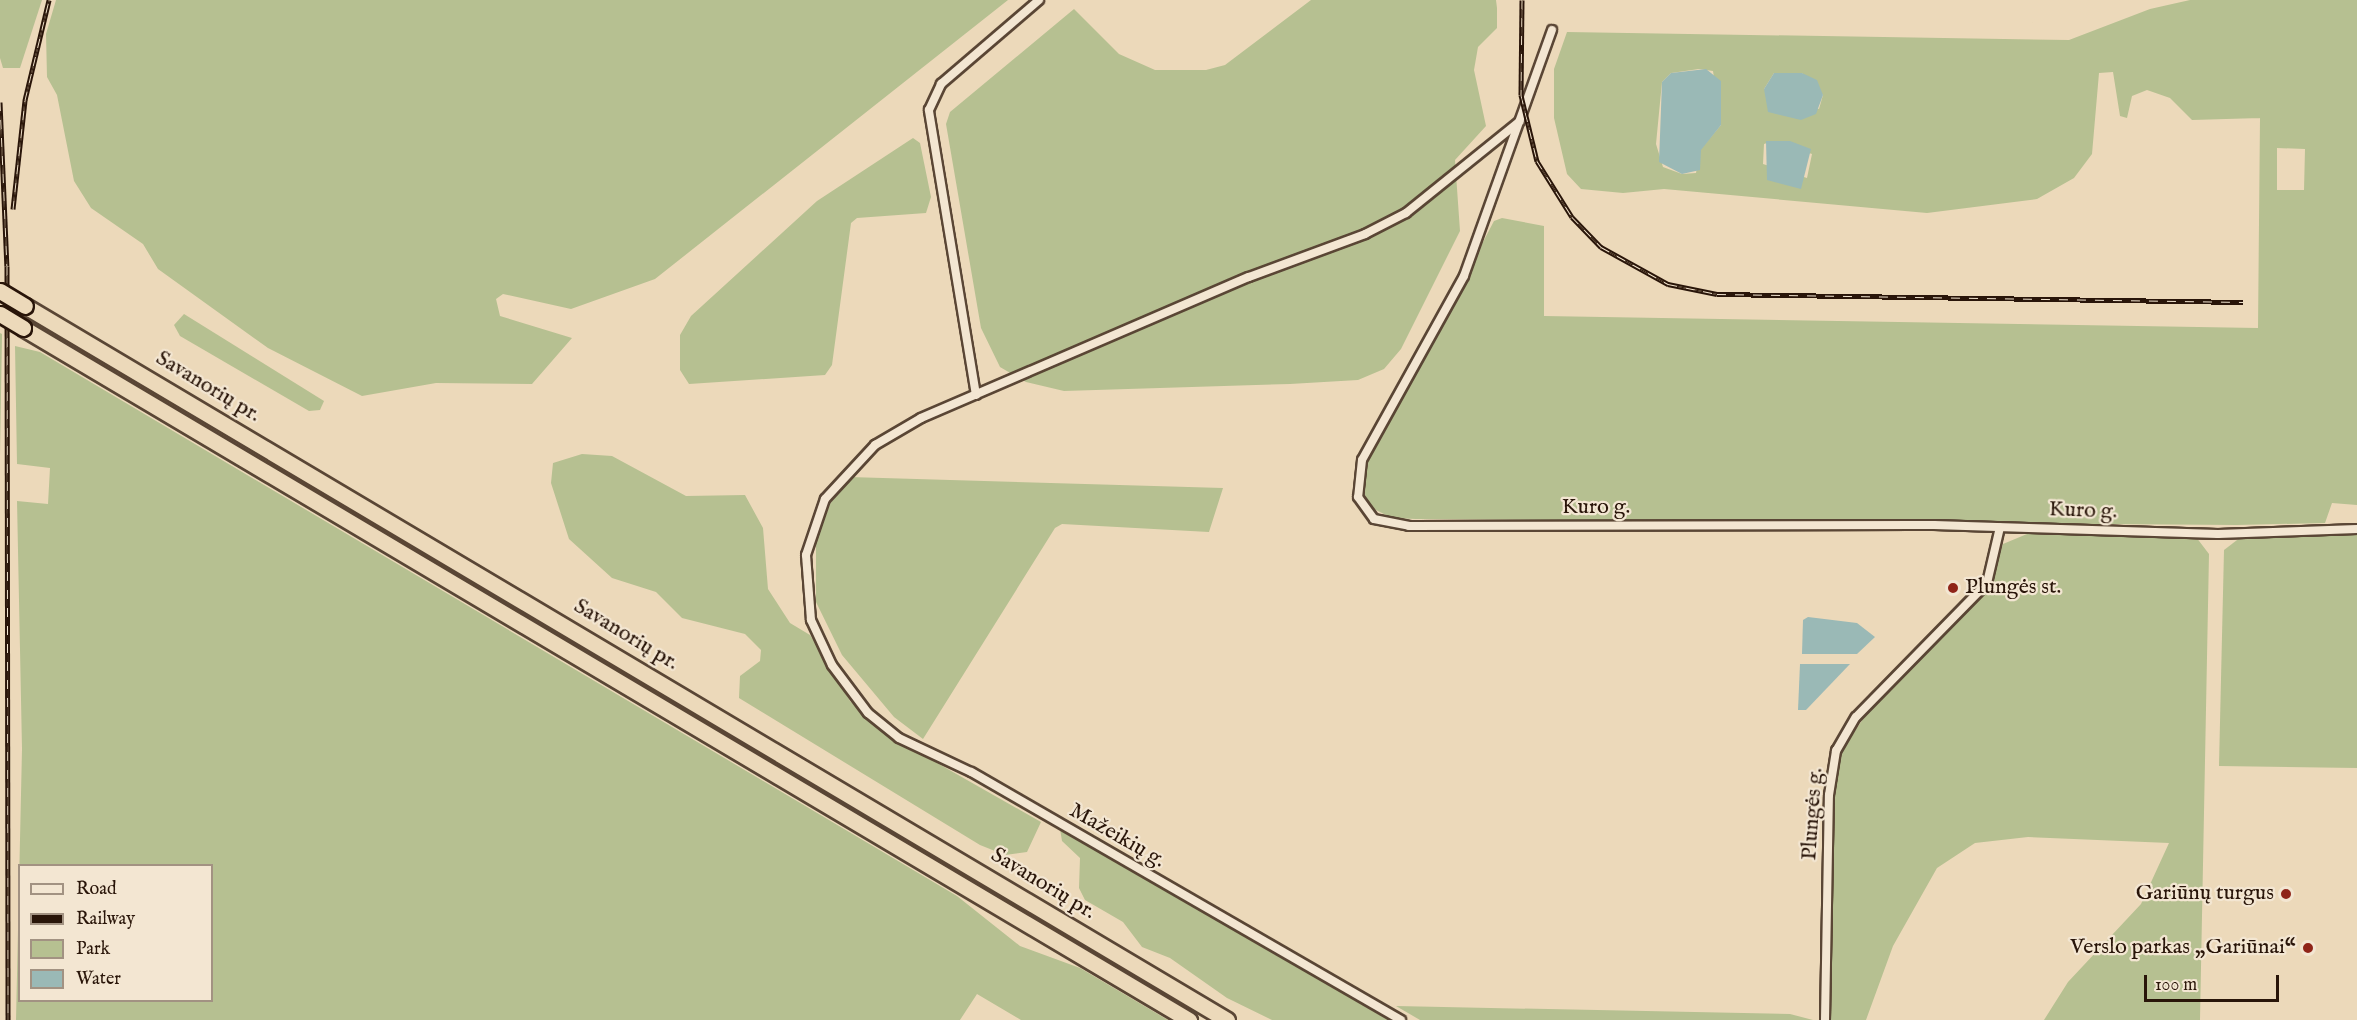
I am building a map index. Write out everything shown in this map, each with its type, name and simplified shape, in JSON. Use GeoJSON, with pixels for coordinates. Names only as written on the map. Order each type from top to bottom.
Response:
{"type":"FeatureCollection","features":[{"type":"Feature","properties":{"kind":"highway","name":"Savanorių pr."},"geometry":{"type":"LineString","coordinates":[[0,291],[1227,1020]]}},
{"type":"Feature","properties":{"kind":"highway","name":"Savanorių pr."},"geometry":{"type":"LineString","coordinates":[[0,314],[1189,1020]]}},
{"type":"Feature","properties":{"kind":"street"},"geometry":{"type":"LineString","coordinates":[[976,395],[929,110],[941,84],[1039,0]]}},
{"type":"Feature","properties":{"kind":"street","name":"Kuro g."},"geometry":{"type":"LineString","coordinates":[[1552,30],[1464,276],[1362,460],[1358,497],[1374,519],[1409,526],[2000,527],[2218,534],[2357,530]]}},
{"type":"Feature","properties":{"kind":"street","name":"Mažeikių g."},"geometry":{"type":"LineString","coordinates":[[1401,1020],[971,772],[899,738],[868,713],[832,665],[811,620],[804,579],[825,499],[875,445],[976,395],[1365,234],[1406,213],[1520,121]]}},
{"type":"Feature","properties":{"kind":"street","name":"Plungės g."},"geometry":{"type":"LineString","coordinates":[[1825,1020],[1829,795],[1836,751],[1856,717],[1987,583],[2000,527]]}},
{"type":"Feature","properties":{"kind":"green space"},"geometry":{"type":"Polygon","coordinates":[[[0,0],[42,0],[20,68],[3,68],[0,58],[0,0]]]}},
{"type":"Feature","properties":{"kind":"green space"},"geometry":{"type":"Polygon","coordinates":[[[56,0],[1008,0],[655,279],[571,309],[503,294],[496,299],[500,316],[572,338],[532,384],[436,383],[362,396],[268,348],[158,269],[143,244],[91,208],[74,181],[57,95],[47,77],[46,34],[56,0]]]}},
{"type":"Feature","properties":{"kind":"green space"},"geometry":{"type":"Polygon","coordinates":[[[1311,0],[1496,0],[1497,28],[1478,47],[1474,70],[1486,126],[1455,160],[1460,231],[1401,349],[1384,369],[1358,380],[1290,384],[1064,391],[1026,382],[1000,367],[981,328],[946,124],[950,112],[1074,9],[1119,54],[1155,70],[1206,70],[1225,65],[1311,0]]]}},
{"type":"Feature","properties":{"kind":"green space"},"geometry":{"type":"Polygon","coordinates":[[[2190,0],[2357,0],[2357,505],[2332,503],[2325,523],[2237,525],[1416,519],[1392,518],[1370,507],[1362,488],[1364,469],[1494,221],[1502,218],[1544,226],[1544,316],[2258,328],[2260,118],[2192,120],[2170,98],[2147,90],[2132,96],[2127,118],[2120,116],[2113,72],[2099,73],[2092,154],[2074,178],[2037,199],[1927,213],[1664,189],[1623,193],[1581,189],[1567,174],[1554,118],[1554,69],[1567,32],[2069,40],[2150,9],[2190,0]],[[1699,69],[1671,73],[1662,82],[1656,144],[1663,167],[1682,174],[1696,173],[1700,150],[1721,125],[1713,71],[1699,69]],[[1774,73],[1764,89],[1819,109],[1823,95],[1802,73],[1774,73]],[[1773,141],[1764,144],[1763,164],[1807,178],[1812,154],[1773,141]],[[2277,148],[2277,190],[2304,190],[2305,149],[2277,148]]]}},
{"type":"Feature","properties":{"kind":"green space"},"geometry":{"type":"Polygon","coordinates":[[[913,138],[920,143],[931,197],[926,213],[857,218],[851,223],[832,365],[825,375],[689,384],[680,370],[680,335],[691,316],[817,201],[913,138]]]}},
{"type":"Feature","properties":{"kind":"green space"},"geometry":{"type":"Polygon","coordinates":[[[184,314],[324,401],[320,410],[309,411],[180,336],[174,325],[184,314]]]}},
{"type":"Feature","properties":{"kind":"green space"},"geometry":{"type":"Polygon","coordinates":[[[0,333],[2,334],[0,456],[0,333]]]}},
{"type":"Feature","properties":{"kind":"green space"},"geometry":{"type":"Polygon","coordinates":[[[15,346],[40,352],[957,896],[1020,946],[1080,968],[1168,1020],[1021,1020],[977,994],[960,1020],[16,1020],[18,930],[18,1002],[213,1002],[213,864],[19,864],[22,749],[17,501],[48,504],[50,468],[17,464],[15,346]]]}},
{"type":"Feature","properties":{"kind":"green space"},"geometry":{"type":"Polygon","coordinates":[[[582,454],[612,456],[686,496],[745,495],[763,528],[768,589],[790,623],[810,635],[850,701],[879,730],[1041,822],[1027,852],[1005,855],[980,845],[739,698],[740,676],[760,661],[761,650],[745,634],[682,618],[656,592],[612,578],[569,539],[551,483],[553,463],[582,454]]]}},
{"type":"Feature","properties":{"kind":"green space"},"geometry":{"type":"Polygon","coordinates":[[[849,477],[1223,488],[1209,532],[1062,524],[1055,528],[923,739],[894,717],[842,655],[816,602],[816,543],[830,504],[849,477]]]}},
{"type":"Feature","properties":{"kind":"green space"},"geometry":{"type":"Polygon","coordinates":[[[2027,534],[2196,537],[2209,554],[2200,1020],[2044,1020],[2068,982],[2141,904],[2169,843],[2028,837],[1975,843],[1937,868],[1893,946],[1866,1020],[1829,1020],[1833,790],[1841,752],[1875,701],[1986,591],[2003,544],[2027,534]]]}},
{"type":"Feature","properties":{"kind":"green space"},"geometry":{"type":"Polygon","coordinates":[[[2357,534],[2357,768],[2219,766],[2224,550],[2241,537],[2357,534]]]}},
{"type":"Feature","properties":{"kind":"green space"},"geometry":{"type":"Polygon","coordinates":[[[1060,829],[1392,1020],[1272,1020],[1227,998],[1170,958],[1142,947],[1123,922],[1085,900],[1079,888],[1080,858],[1062,841],[1060,829]]]}},
{"type":"Feature","properties":{"kind":"green space"},"geometry":{"type":"Polygon","coordinates":[[[1396,1006],[1790,1014],[1813,1020],[1420,1020],[1396,1006]]]}},
{"type":"Feature","properties":{"kind":"water"},"geometry":{"type":"Polygon","coordinates":[[[1706,69],[1721,81],[1721,125],[1701,150],[1700,170],[1682,174],[1659,162],[1662,82],[1671,73],[1706,69]]]}},
{"type":"Feature","properties":{"kind":"water"},"geometry":{"type":"Polygon","coordinates":[[[1774,73],[1802,73],[1817,80],[1823,95],[1816,114],[1801,120],[1768,112],[1764,89],[1774,73]]]}},
{"type":"Feature","properties":{"kind":"water"},"geometry":{"type":"Polygon","coordinates":[[[1766,141],[1790,141],[1811,149],[1801,189],[1767,180],[1766,141]]]}},
{"type":"Feature","properties":{"kind":"water"},"geometry":{"type":"Polygon","coordinates":[[[1808,617],[1857,623],[1875,637],[1857,654],[1802,654],[1803,620],[1808,617]]]}},
{"type":"Feature","properties":{"kind":"water"},"geometry":{"type":"Polygon","coordinates":[[[1800,664],[1850,664],[1806,710],[1798,710],[1800,664]]]}},
{"type":"Feature","properties":{"kind":"railway"},"geometry":{"type":"LineString","coordinates":[[13,209],[25,100],[49,0]]}},
{"type":"Feature","properties":{"kind":"railway"},"geometry":{"type":"LineString","coordinates":[[1522,0],[1521,95],[1537,161],[1572,217],[1601,247],[1668,284],[1717,294],[2243,302]]}},
{"type":"Feature","properties":{"kind":"railway"},"geometry":{"type":"LineString","coordinates":[[0,102],[7,266],[8,1020]]}},
{"type":"Feature","properties":{"kind":"place","name":"Plungės st."},"geometry":{"type":"Point","coordinates":[1953,588]}},
{"type":"Feature","properties":{"kind":"place","name":"Gariūnų turgus"},"geometry":{"type":"Point","coordinates":[2286,894]}},
{"type":"Feature","properties":{"kind":"place","name":"Verslo parkas „Gariūnai“"},"geometry":{"type":"Point","coordinates":[2308,948]}}]}
